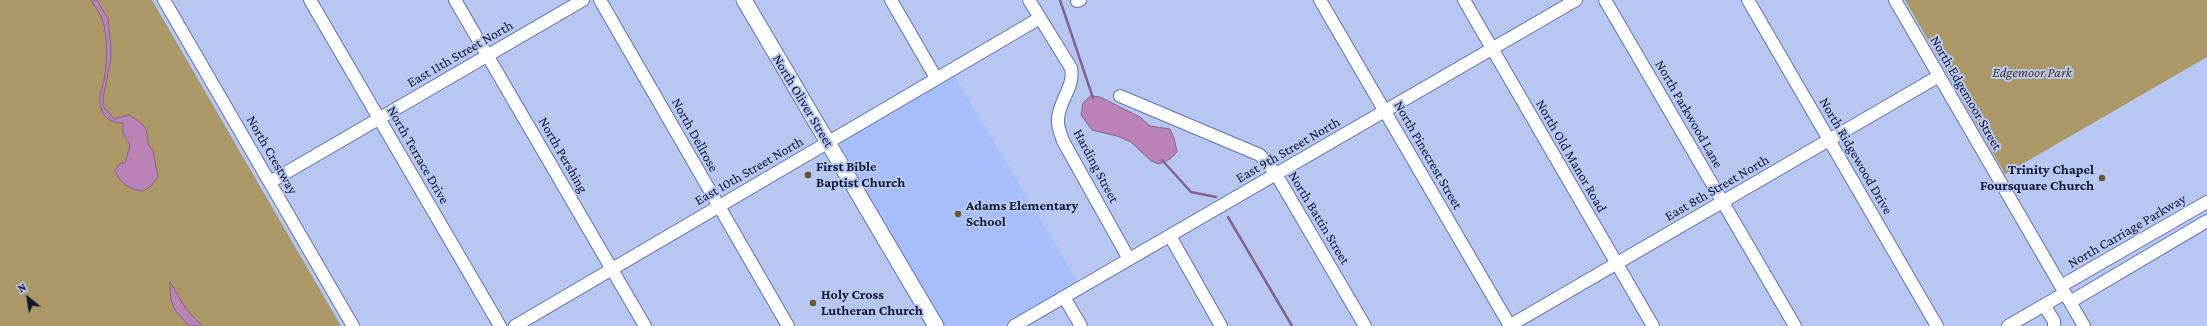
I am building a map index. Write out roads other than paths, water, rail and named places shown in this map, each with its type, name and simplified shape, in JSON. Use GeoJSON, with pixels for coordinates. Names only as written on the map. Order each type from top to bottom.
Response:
{"type":"FeatureCollection","features":[{"type":"Feature","properties":{"kind":"main road","name":"North Oliver Street"},"geometry":{"type":"LineString","coordinates":[[744,0],[936,326]]}},
{"type":"Feature","properties":{"kind":"street","name":"North Crestway"},"geometry":{"type":"LineString","coordinates":[[164,0],[354,326]]}},
{"type":"Feature","properties":{"kind":"street","name":"North Terrace Drive"},"geometry":{"type":"LineString","coordinates":[[310,0],[500,326]]}},
{"type":"Feature","properties":{"kind":"street","name":"North Pershing"},"geometry":{"type":"LineString","coordinates":[[455,0],[645,326]]}},
{"type":"Feature","properties":{"kind":"street","name":"East 11th Street North"},"geometry":{"type":"LineString","coordinates":[[270,182],[583,0]]}},
{"type":"Feature","properties":{"kind":"street","name":"North Dellrose"},"geometry":{"type":"LineString","coordinates":[[600,0],[788,326]]}},
{"type":"Feature","properties":{"kind":"street"},"geometry":{"type":"LineString","coordinates":[[891,0],[936,78]]}},
{"type":"Feature","properties":{"kind":"street","name":"Harding Street"},"geometry":{"type":"LineString","coordinates":[[1029,0],[1071,68],[1073,76],[1069,90],[1061,105],[1057,121],[1063,141],[1130,259]]}},
{"type":"Feature","properties":{"kind":"street","name":"North Pinecrest Street"},"geometry":{"type":"LineString","coordinates":[[1320,0],[1510,326]]}},
{"type":"Feature","properties":{"kind":"street","name":"North Old Manor Road"},"geometry":{"type":"LineString","coordinates":[[1464,0],[1653,326]]}},
{"type":"Feature","properties":{"kind":"street","name":"East 9th Street North"},"geometry":{"type":"LineString","coordinates":[[1014,326],[1576,0]]}},
{"type":"Feature","properties":{"kind":"street","name":"North Parkwood Lane"},"geometry":{"type":"LineString","coordinates":[[1605,0],[1795,326]]}},
{"type":"Feature","properties":{"kind":"street","name":"North Ridgewood Drive"},"geometry":{"type":"LineString","coordinates":[[1748,0],[1937,326]]}},
{"type":"Feature","properties":{"kind":"street","name":"North Edgemoor Street"},"geometry":{"type":"LineString","coordinates":[[1895,0],[2084,326]]}},
{"type":"Feature","properties":{"kind":"street","name":"East 10th Street North"},"geometry":{"type":"LineString","coordinates":[[515,326],[1040,18]]}},
{"type":"Feature","properties":{"kind":"street","name":"East 8th Street North"},"geometry":{"type":"LineString","coordinates":[[1510,326],[1939,76]]}},
{"type":"Feature","properties":{"kind":"street","name":"North Battin Street"},"geometry":{"type":"LineString","coordinates":[[1120,96],[1260,156],[1276,174],[1365,326]]}},
{"type":"Feature","properties":{"kind":"street","name":"North Carriage Parkway"},"geometry":{"type":"LineString","coordinates":[[2066,294],[2207,202]]}},
{"type":"Feature","properties":{"kind":"street"},"geometry":{"type":"LineString","coordinates":[[2008,326],[2044,305],[2207,221]]}},
{"type":"Feature","properties":{"kind":"street"},"geometry":{"type":"LineString","coordinates":[[1170,236],[1221,326]]}},
{"type":"Feature","properties":{"kind":"street"},"geometry":{"type":"LineString","coordinates":[[1064,297],[1081,326]]}},
{"type":"Feature","properties":{"kind":"street"},"geometry":{"type":"LineString","coordinates":[[2044,305],[2054,321],[2054,326]]}},
{"type":"Feature","properties":{"kind":"waterway"},"geometry":{"type":"LineString","coordinates":[[1060,0],[1093,98]]}},
{"type":"Feature","properties":{"kind":"waterway"},"geometry":{"type":"LineString","coordinates":[[1162,160],[1191,192],[1216,197]]}},
{"type":"Feature","properties":{"kind":"waterway"},"geometry":{"type":"LineString","coordinates":[[1228,217],[1292,326]]}},
{"type":"Feature","properties":{"kind":"place","name":"First Bible Baptist Church"},"geometry":{"type":"Point","coordinates":[808,175]}},
{"type":"Feature","properties":{"kind":"place","name":"Trinity Chapel Foursquare Church"},"geometry":{"type":"Point","coordinates":[2102,178]}},
{"type":"Feature","properties":{"kind":"place","name":"Adams Elementary School"},"geometry":{"type":"Point","coordinates":[958,214]}},
{"type":"Feature","properties":{"kind":"place","name":"Holy Cross Lutheran Church"},"geometry":{"type":"Point","coordinates":[813,303]}},
{"type":"Feature","properties":{"kind":"park label","name":"Edgemoor Park"},"geometry":{"type":"Point","coordinates":[2032,73]}}]}
